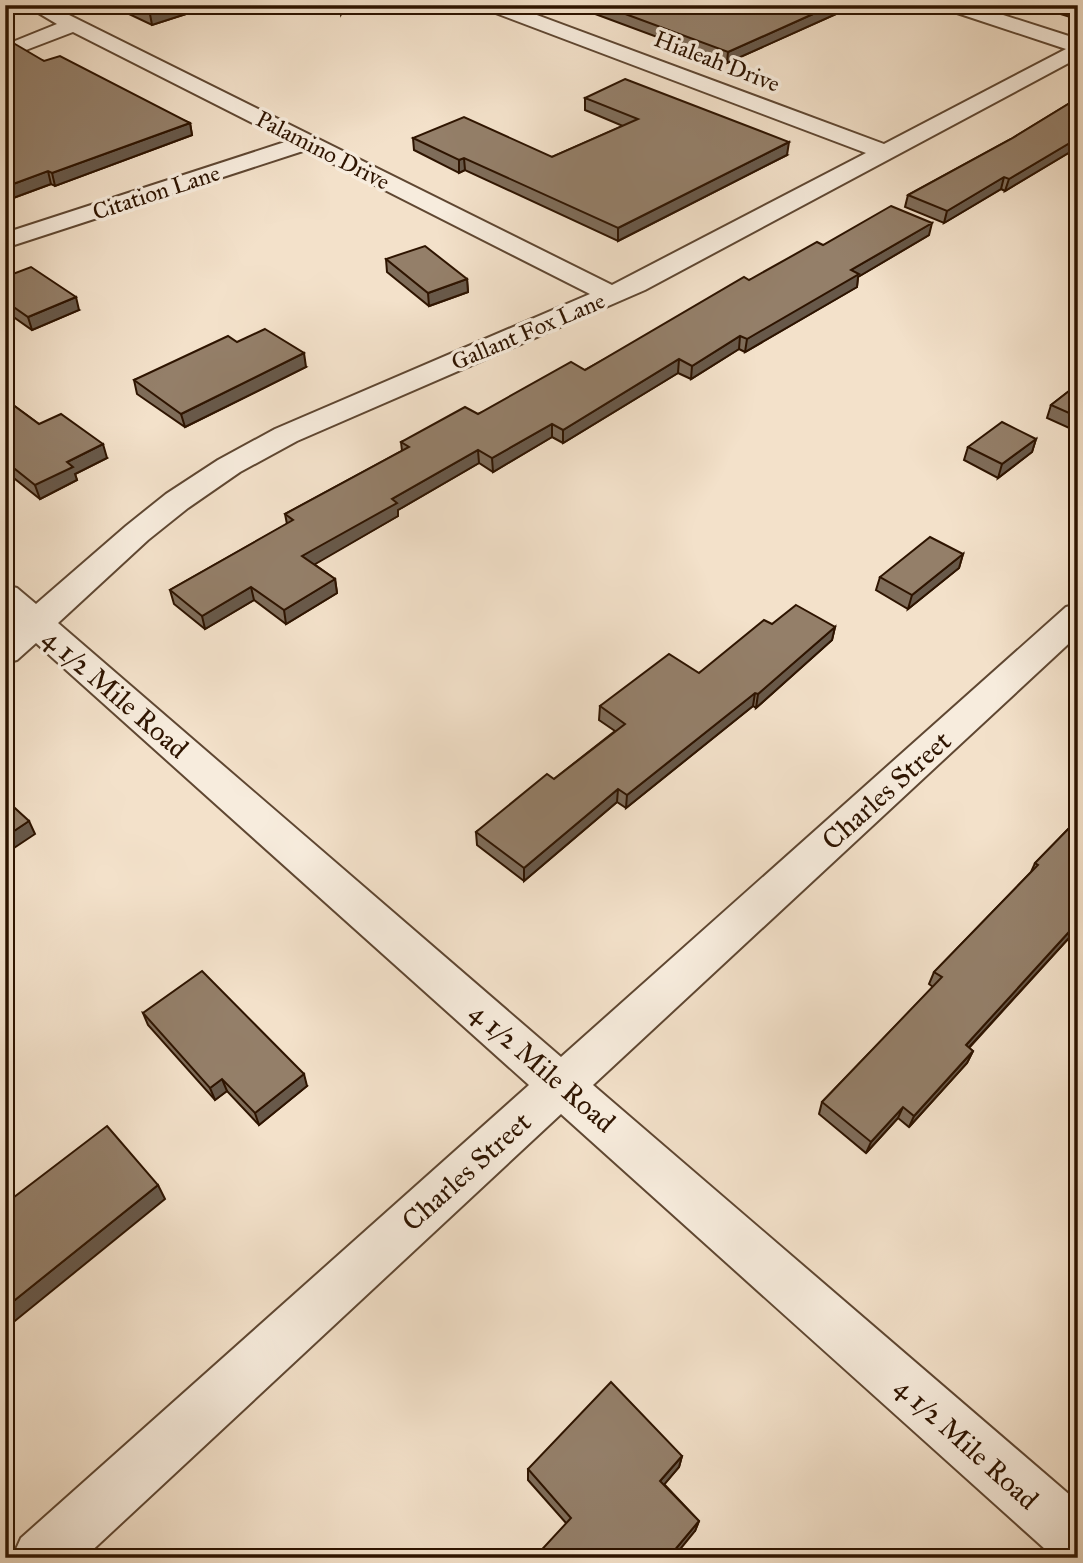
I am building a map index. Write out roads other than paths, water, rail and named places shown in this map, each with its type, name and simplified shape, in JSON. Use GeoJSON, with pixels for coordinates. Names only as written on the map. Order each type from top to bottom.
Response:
{"type":"FeatureCollection","features":[{"type":"Feature","properties":{"kind":"street","name":"Palamino Drive"},"geometry":{"type":"LineString","coordinates":[[34,5],[612,295]]}},
{"type":"Feature","properties":{"kind":"street","name":"Hialeah Drive"},"geometry":{"type":"LineString","coordinates":[[492,5],[884,152]]}},
{"type":"Feature","properties":{"kind":"street"},"geometry":{"type":"LineString","coordinates":[[952,5],[1078,48]]}},
{"type":"Feature","properties":{"kind":"street"},"geometry":{"type":"LineString","coordinates":[[5,52],[73,24]]}},
{"type":"Feature","properties":{"kind":"street","name":"Gallant Fox Lane"},"geometry":{"type":"LineString","coordinates":[[16,623],[167,509],[229,466],[286,435],[612,295],[1078,48]]}},
{"type":"Feature","properties":{"kind":"street","name":"Citation Lane"},"geometry":{"type":"LineString","coordinates":[[5,241],[307,142]]}},
{"type":"Feature","properties":{"kind":"street","name":"Charles Street"},"geometry":{"type":"LineString","coordinates":[[41,1558],[1078,615]]}},
{"type":"Feature","properties":{"kind":"street","name":"4 1/2 Mile Road"},"geometry":{"type":"LineString","coordinates":[[16,623],[562,1084],[1078,1540]]}}]}
